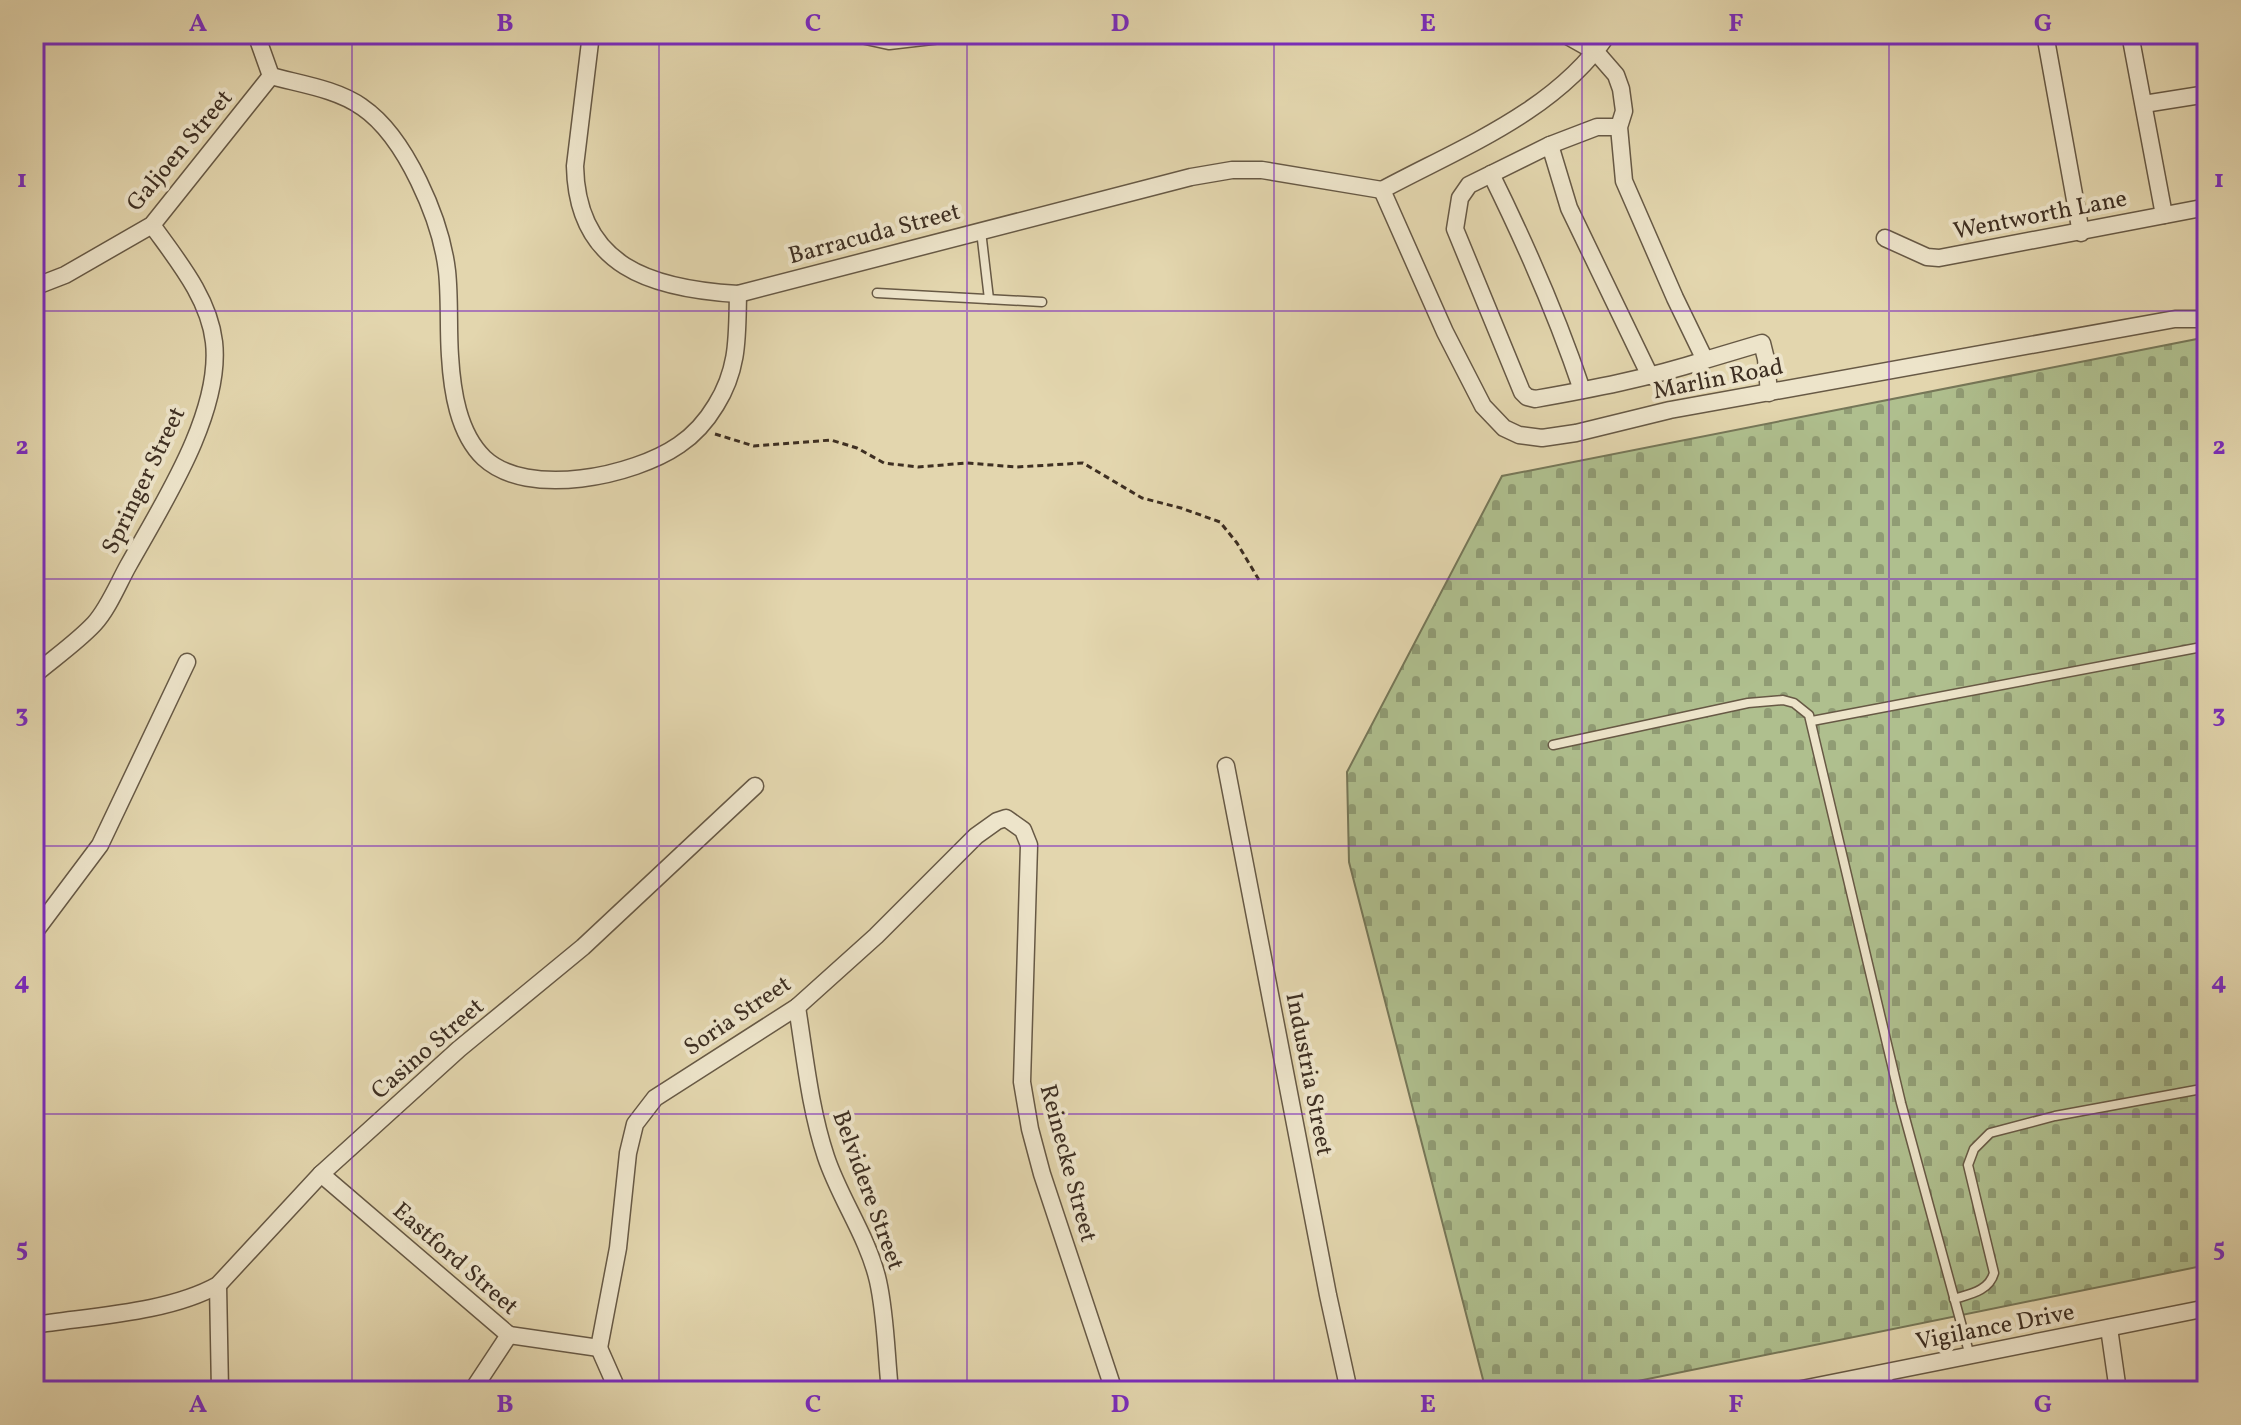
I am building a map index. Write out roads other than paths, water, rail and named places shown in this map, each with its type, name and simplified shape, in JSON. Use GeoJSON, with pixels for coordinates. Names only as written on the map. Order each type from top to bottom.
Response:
{"type":"FeatureCollection","features":[{"type":"Feature","properties":{"kind":"street"},"geometry":{"type":"LineString","coordinates":[[256,34],[271,76],[334,94],[362,107],[386,128],[414,169],[431,209],[446,270],[452,383],[467,431],[483,457],[504,472],[547,480],[578,478],[614,472],[650,460],[678,446],[698,429],[725,388],[737,355],[738,294]]}},
{"type":"Feature","properties":{"kind":"street","name":"Barracuda Street"},"geometry":{"type":"LineString","coordinates":[[591,34],[575,166],[575,186],[581,211],[597,241],[620,263],[672,287],[738,294],[1191,177],[1232,170],[1262,170],[1382,190]]}},
{"type":"Feature","properties":{"kind":"street"},"geometry":{"type":"LineString","coordinates":[[857,34],[889,41],[949,34]]}},
{"type":"Feature","properties":{"kind":"street"},"geometry":{"type":"LineString","coordinates":[[1564,34],[1596,52],[1608,64],[1621,89],[1624,111],[1619,127],[1624,181],[1705,360]]}},
{"type":"Feature","properties":{"kind":"street"},"geometry":{"type":"LineString","coordinates":[[1382,190],[1548,98],[1577,73],[1608,34]]}},
{"type":"Feature","properties":{"kind":"street"},"geometry":{"type":"LineString","coordinates":[[2045,34],[2081,233]]}},
{"type":"Feature","properties":{"kind":"street"},"geometry":{"type":"LineString","coordinates":[[2130,34],[2164,215]]}},
{"type":"Feature","properties":{"kind":"street","name":"Galjoen Street"},"geometry":{"type":"LineString","coordinates":[[34,287],[65,275],[152,225],[271,76]]}},
{"type":"Feature","properties":{"kind":"street"},"geometry":{"type":"LineString","coordinates":[[2144,104],[2207,94]]}},
{"type":"Feature","properties":{"kind":"street"},"geometry":{"type":"LineString","coordinates":[[1619,127],[1597,127],[1550,145],[1469,185],[1460,198],[1455,229],[1527,397],[1535,399],[1650,376],[1762,343],[1769,393]]}},
{"type":"Feature","properties":{"kind":"street"},"geometry":{"type":"LineString","coordinates":[[1550,145],[1569,208],[1650,376]]}},
{"type":"Feature","properties":{"kind":"street"},"geometry":{"type":"LineString","coordinates":[[1491,174],[1537,269],[1566,340],[1582,390]]}},
{"type":"Feature","properties":{"kind":"street","name":"Marlin Road"},"geometry":{"type":"LineString","coordinates":[[1382,190],[1445,332],[1483,406],[1504,428],[1519,435],[1542,438],[1565,435],[1670,410],[2175,319],[2207,319]]}},
{"type":"Feature","properties":{"kind":"street","name":"Wentworth Lane"},"geometry":{"type":"LineString","coordinates":[[1885,238],[1927,257],[1939,258],[2207,207]]}},
{"type":"Feature","properties":{"kind":"street","name":"Springer Street"},"geometry":{"type":"LineString","coordinates":[[34,675],[96,622],[185,460],[212,389],[214,340],[207,313],[183,269],[152,225]]}},
{"type":"Feature","properties":{"kind":"street"},"geometry":{"type":"LineString","coordinates":[[34,933],[100,845],[187,662]]}},
{"type":"Feature","properties":{"kind":"street","name":"Industria Street"},"geometry":{"type":"LineString","coordinates":[[1226,766],[1349,1391]]}},
{"type":"Feature","properties":{"kind":"street","name":"Casino Street"},"geometry":{"type":"LineString","coordinates":[[218,1285],[321,1174],[459,1049],[583,947],[755,786]]}},
{"type":"Feature","properties":{"kind":"street","name":"Soria Street"},"geometry":{"type":"LineString","coordinates":[[599,1348],[618,1248],[628,1153],[635,1124],[642,1112],[655,1098],[797,1007],[876,936],[976,836],[997,821],[1006,818],[1015,822],[1023,830],[1029,845]]}},
{"type":"Feature","properties":{"kind":"street","name":"Reinecke Street"},"geometry":{"type":"LineString","coordinates":[[1029,845],[1022,1082],[1042,1174],[1114,1391]]}},
{"type":"Feature","properties":{"kind":"street","name":"Belvidere Street"},"geometry":{"type":"LineString","coordinates":[[797,1007],[812,1096],[827,1159],[878,1279],[890,1391]]}},
{"type":"Feature","properties":{"kind":"street","name":"Eastford Street"},"geometry":{"type":"LineString","coordinates":[[321,1174],[509,1335],[472,1391]]}},
{"type":"Feature","properties":{"kind":"street"},"geometry":{"type":"LineString","coordinates":[[34,1325],[168,1304],[200,1295],[218,1285],[220,1391]]}},
{"type":"Feature","properties":{"kind":"street","name":"Vigilance Drive"},"geometry":{"type":"LineString","coordinates":[[1792,1391],[1856,1385],[1889,1372],[2207,1308]]}},
{"type":"Feature","properties":{"kind":"street"},"geometry":{"type":"LineString","coordinates":[[2109,1328],[2118,1391]]}},
{"type":"Feature","properties":{"kind":"street"},"geometry":{"type":"LineString","coordinates":[[509,1335],[599,1348],[618,1391]]}},
{"type":"Feature","properties":{"kind":"lane"},"geometry":{"type":"LineString","coordinates":[[981,230],[989,299]]}},
{"type":"Feature","properties":{"kind":"lane"},"geometry":{"type":"LineString","coordinates":[[877,293],[1042,302]]}},
{"type":"Feature","properties":{"kind":"lane"},"geometry":{"type":"LineString","coordinates":[[1812,721],[2207,646]]}},
{"type":"Feature","properties":{"kind":"lane"},"geometry":{"type":"LineString","coordinates":[[1553,745],[1748,703],[1783,700],[1804,709],[1812,721],[1901,1103],[1970,1356]]}},
{"type":"Feature","properties":{"kind":"lane"},"geometry":{"type":"LineString","coordinates":[[1954,1299],[1985,1287],[1993,1279],[1968,1165],[1974,1149],[1984,1137],[2009,1127],[2055,1116],[2207,1088]]}},
{"type":"Feature","properties":{"kind":"lane"},"geometry":{"type":"LineString","coordinates":[[1887,1391],[1889,1372]]}}]}
